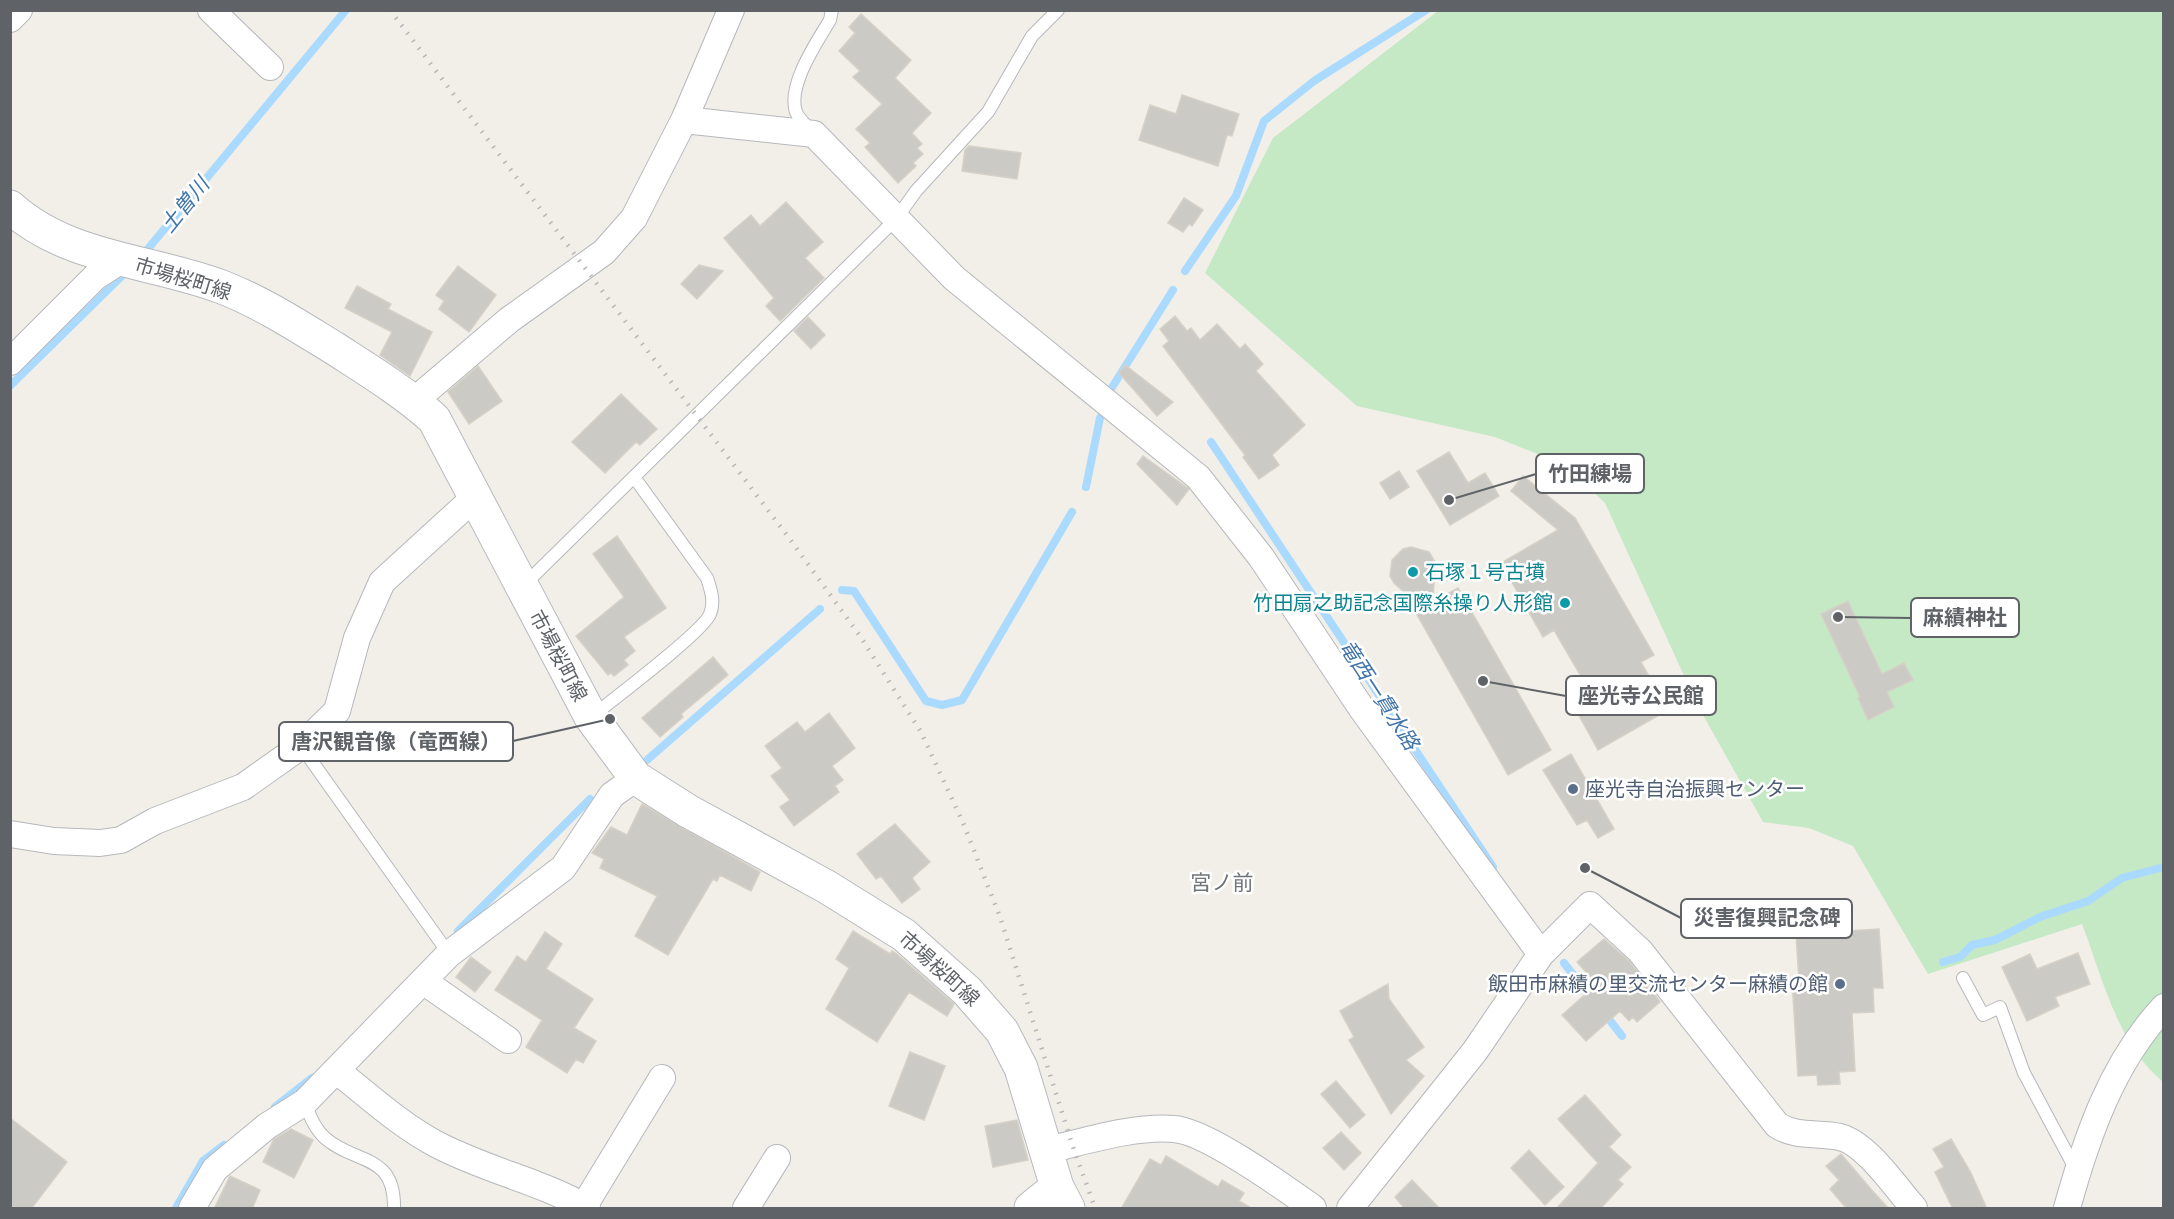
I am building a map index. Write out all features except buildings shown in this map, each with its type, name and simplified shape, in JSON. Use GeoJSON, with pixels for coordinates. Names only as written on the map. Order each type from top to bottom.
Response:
{"type":"FeatureCollection","features":[{"type":"Feature","properties":{"kind":"main road","name":"市場桜町線"},"geometry":{"type":"LineString","coordinates":[[10,207],[63,241],[120,261],[154,266],[222,287],[290,321],[414,400],[434,419],[521,588],[591,717],[636,778],[688,811],[837,893],[904,935],[967,991],[1002,1031],[1021,1068],[1063,1198]]}},
{"type":"Feature","properties":{"kind":"main road"},"geometry":{"type":"LineString","coordinates":[[1031,1209],[1063,1198]]}},
{"type":"Feature","properties":{"kind":"street"},"geometry":{"type":"LineString","coordinates":[[10,19],[19,10]]}},
{"type":"Feature","properties":{"kind":"street"},"geometry":{"type":"LineString","coordinates":[[211,10],[270,67]]}},
{"type":"Feature","properties":{"kind":"street"},"geometry":{"type":"LineString","coordinates":[[414,400],[509,320],[604,252],[634,218],[684,120],[731,10]]}},
{"type":"Feature","properties":{"kind":"street"},"geometry":{"type":"LineString","coordinates":[[684,120],[814,134],[954,278],[1198,477],[1261,557],[1362,709],[1541,954]]}},
{"type":"Feature","properties":{"kind":"street"},"geometry":{"type":"LineString","coordinates":[[10,362],[95,278],[120,261]]}},
{"type":"Feature","properties":{"kind":"street"},"geometry":{"type":"LineString","coordinates":[[10,834],[54,841],[100,843],[121,840],[155,821],[243,787],[301,746],[337,711],[357,638],[382,582],[474,498]]}},
{"type":"Feature","properties":{"kind":"street"},"geometry":{"type":"LineString","coordinates":[[192,1209],[215,1169],[267,1126],[305,1102],[449,954],[563,868],[612,795],[636,778]]}},
{"type":"Feature","properties":{"kind":"street"},"geometry":{"type":"LineString","coordinates":[[1350,1209],[1475,1051],[1541,954],[1590,905],[1640,951],[1776,1125],[1790,1134],[1840,1137],[1855,1143],[1914,1209]]}},
{"type":"Feature","properties":{"kind":"street"},"geometry":{"type":"LineString","coordinates":[[423,981],[508,1040]]}},
{"type":"Feature","properties":{"kind":"street"},"geometry":{"type":"LineString","coordinates":[[2067,1209],[2078,1171],[2108,1091],[2143,1029],[2163,1006]]}},
{"type":"Feature","properties":{"kind":"street"},"geometry":{"type":"LineString","coordinates":[[337,1071],[404,1124],[435,1144],[552,1190],[586,1207],[662,1078]]}},
{"type":"Feature","properties":{"kind":"street"},"geometry":{"type":"LineString","coordinates":[[1047,1150],[1127,1132],[1175,1129],[1204,1140],[1252,1167],[1313,1209]]}},
{"type":"Feature","properties":{"kind":"street"},"geometry":{"type":"LineString","coordinates":[[746,1209],[777,1158]]}},
{"type":"Feature","properties":{"kind":"lane"},"geometry":{"type":"LineString","coordinates":[[814,134],[796,112],[797,90],[801,73],[830,20],[832,10]]}},
{"type":"Feature","properties":{"kind":"lane"},"geometry":{"type":"LineString","coordinates":[[521,588],[896,219],[916,191],[988,112],[1032,36],[1058,10]]}},
{"type":"Feature","properties":{"kind":"lane"},"geometry":{"type":"LineString","coordinates":[[591,717],[692,635],[710,615],[712,596],[707,578],[634,477]]}},
{"type":"Feature","properties":{"kind":"lane"},"geometry":{"type":"LineString","coordinates":[[301,746],[449,954]]}},
{"type":"Feature","properties":{"kind":"lane"},"geometry":{"type":"LineString","coordinates":[[1963,978],[1983,1015],[2000,1007],[2024,1073],[2078,1171]]}},
{"type":"Feature","properties":{"kind":"lane"},"geometry":{"type":"LineString","coordinates":[[305,1102],[310,1119],[327,1140],[375,1164],[388,1176],[394,1209]]}},
{"type":"Feature","properties":{"kind":"green space"},"geometry":{"type":"Polygon","coordinates":[[[1438,11],[2163,11],[2163,1082],[2134,1049],[2123,1029],[2113,1009],[2082,924],[1928,974],[1853,846],[1809,828],[1763,822],[1698,706],[1605,503],[1565,465],[1495,437],[1357,406],[1205,273],[1273,138],[1438,11]]]}},
{"type":"Feature","properties":{"kind":"waterway","name":"土曽川"},"geometry":{"type":"LineString","coordinates":[[142,256],[346,10]]}},
{"type":"Feature","properties":{"kind":"waterway"},"geometry":{"type":"LineString","coordinates":[[1185,271],[1236,196],[1264,121],[1314,81],[1426,10]]}},
{"type":"Feature","properties":{"kind":"waterway","name":"土曽川"},"geometry":{"type":"LineString","coordinates":[[10,386],[129,269]]}},
{"type":"Feature","properties":{"kind":"waterway"},"geometry":{"type":"LineString","coordinates":[[1111,389],[1173,290]]}},
{"type":"Feature","properties":{"kind":"waterway"},"geometry":{"type":"LineString","coordinates":[[1086,487],[1100,418]]}},
{"type":"Feature","properties":{"kind":"waterway","name":"竜西一貫水路"},"geometry":{"type":"LineString","coordinates":[[1211,442],[1493,867]]}},
{"type":"Feature","properties":{"kind":"waterway"},"geometry":{"type":"LineString","coordinates":[[842,590],[854,591],[926,701],[942,705],[962,700],[1072,512]]}},
{"type":"Feature","properties":{"kind":"waterway"},"geometry":{"type":"LineString","coordinates":[[647,760],[820,609]]}},
{"type":"Feature","properties":{"kind":"waterway"},"geometry":{"type":"LineString","coordinates":[[458,931],[590,799]]}},
{"type":"Feature","properties":{"kind":"waterway"},"geometry":{"type":"LineString","coordinates":[[1943,962],[1960,957],[1972,945],[1995,940],[2040,917],[2088,901],[2122,878],[2164,867]]}},
{"type":"Feature","properties":{"kind":"waterway","name":"竜西一貫水路"},"geometry":{"type":"LineString","coordinates":[[1564,963],[1593,1000]]}},
{"type":"Feature","properties":{"kind":"waterway","name":"竜西一貫水路"},"geometry":{"type":"LineString","coordinates":[[1605,1014],[1622,1036]]}},
{"type":"Feature","properties":{"kind":"waterway"},"geometry":{"type":"LineString","coordinates":[[275,1107],[312,1078]]}},
{"type":"Feature","properties":{"kind":"waterway"},"geometry":{"type":"LineString","coordinates":[[176,1208],[203,1161],[224,1145]]}},
{"type":"Feature","properties":{"kind":"railway"},"geometry":{"type":"LineString","coordinates":[[390,10],[789,538],[860,636],[921,732],[964,825],[1000,917],[1072,1144],[1095,1208]]}},
{"type":"Feature","properties":{"kind":"place","name":"竹田練場"},"geometry":{"type":"Point","coordinates":[1449,500]}},
{"type":"Feature","properties":{"kind":"place","name":"石塚１号古墳"},"geometry":{"type":"Point","coordinates":[1413,572]}},
{"type":"Feature","properties":{"kind":"place","name":"竹田扇之助記念国際糸操り人形館"},"geometry":{"type":"Point","coordinates":[1565,603]}},
{"type":"Feature","properties":{"kind":"place","name":"麻績神社"},"geometry":{"type":"Point","coordinates":[1838,617]}},
{"type":"Feature","properties":{"kind":"place","name":"座光寺公民館"},"geometry":{"type":"Point","coordinates":[1483,681]}},
{"type":"Feature","properties":{"kind":"place","name":"唐沢観音像（竜西線）"},"geometry":{"type":"Point","coordinates":[610,719]}},
{"type":"Feature","properties":{"kind":"place","name":"座光寺自治振興センター"},"geometry":{"type":"Point","coordinates":[1573,789]}},
{"type":"Feature","properties":{"kind":"place","name":"災害復興記念碑"},"geometry":{"type":"Point","coordinates":[1585,868]}},
{"type":"Feature","properties":{"kind":"place","name":"飯田市麻績の里交流センター麻績の館"},"geometry":{"type":"Point","coordinates":[1840,984]}},
{"type":"Feature","properties":{"kind":"district","name":"宮ノ前"},"geometry":{"type":"Point","coordinates":[1222,883]}}]}
